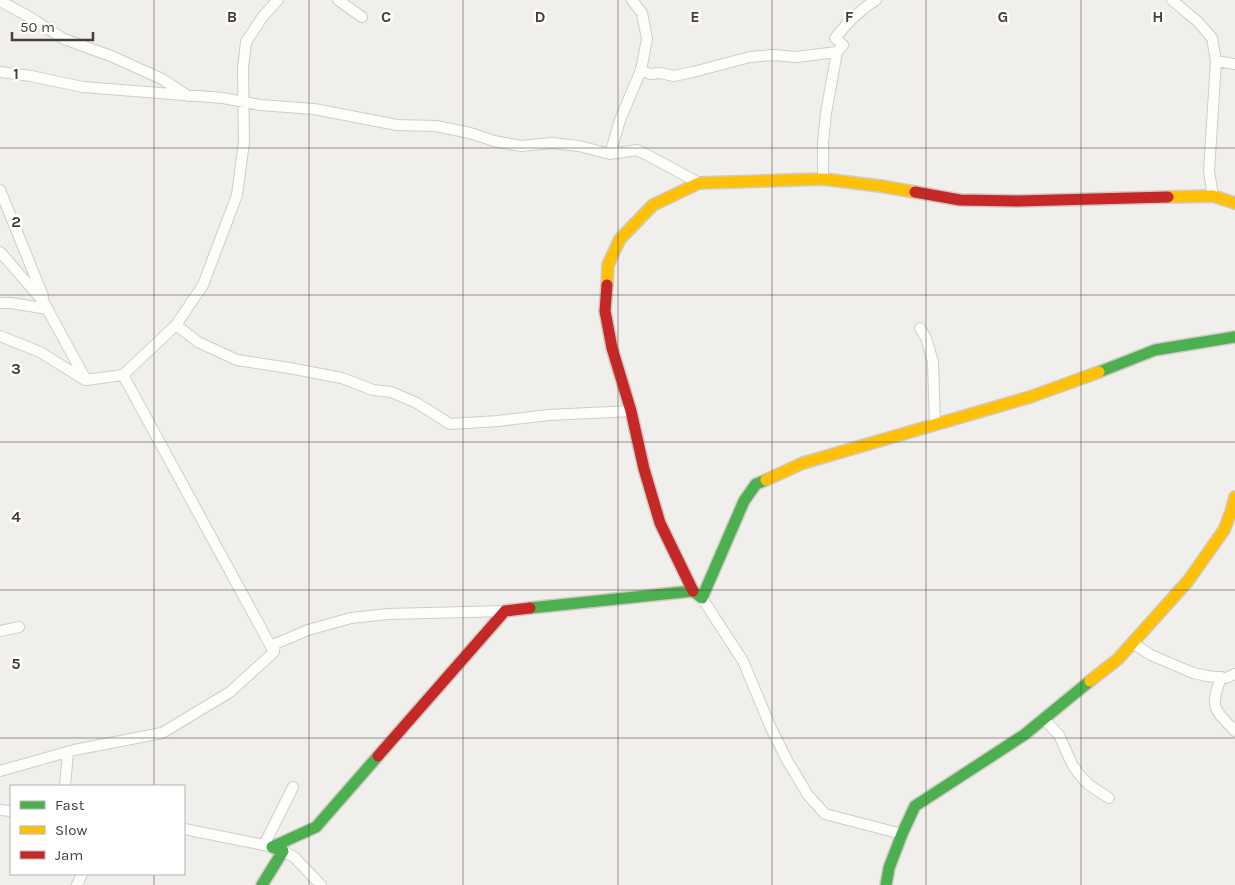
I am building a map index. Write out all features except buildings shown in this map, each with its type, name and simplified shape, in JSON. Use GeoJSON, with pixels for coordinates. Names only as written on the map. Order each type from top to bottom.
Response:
{"type":"FeatureCollection","features":[{"type":"Feature","properties":{"kind":"street"},"geometry":{"type":"LineString","coordinates":[[0,336],[40,352],[86,380],[123,375],[176,325],[203,285],[237,195],[244,142],[243,68],[246,42],[263,16],[278,0]]}},
{"type":"Feature","properties":{"kind":"street"},"geometry":{"type":"LineString","coordinates":[[338,0],[362,17]]}},
{"type":"Feature","properties":{"kind":"street"},"geometry":{"type":"LineString","coordinates":[[610,154],[620,120],[641,70],[647,39],[642,13],[632,0]]}},
{"type":"Feature","properties":{"kind":"street"},"geometry":{"type":"LineString","coordinates":[[823,179],[823,142],[826,113],[837,52],[843,45],[835,38],[852,18],[876,0]]}},
{"type":"Feature","properties":{"kind":"street"},"geometry":{"type":"LineString","coordinates":[[1172,0],[1198,22],[1212,38],[1216,61],[1208,171],[1213,196]]}},
{"type":"Feature","properties":{"kind":"street"},"geometry":{"type":"LineString","coordinates":[[0,1],[64,39],[111,56],[162,79],[189,96]]}},
{"type":"Feature","properties":{"kind":"street"},"geometry":{"type":"LineString","coordinates":[[641,70],[650,74],[660,73],[674,76],[750,57],[774,55],[796,58],[837,52]]}},
{"type":"Feature","properties":{"kind":"street"},"geometry":{"type":"LineString","coordinates":[[1216,61],[1235,64]]}},
{"type":"Feature","properties":{"kind":"street"},"geometry":{"type":"LineString","coordinates":[[0,72],[31,76],[83,88],[223,98],[260,105],[314,109],[397,125],[436,126],[521,146],[552,143],[579,146],[610,154],[637,150],[700,184]]}},
{"type":"Feature","properties":{"kind":"street"},"geometry":{"type":"LineString","coordinates":[[902,834],[825,814],[808,795],[788,762],[771,728],[743,662],[702,598],[692,591],[660,523],[612,348],[605,311],[608,265],[620,239],[653,205],[700,184],[823,179],[880,186],[960,200],[1018,201],[1213,196],[1235,202]]}},
{"type":"Feature","properties":{"kind":"street"},"geometry":{"type":"LineString","coordinates":[[0,190],[48,309]]}},
{"type":"Feature","properties":{"kind":"street"},"geometry":{"type":"LineString","coordinates":[[0,252],[43,301],[86,380]]}},
{"type":"Feature","properties":{"kind":"street"},"geometry":{"type":"LineString","coordinates":[[0,304],[11,303],[48,309]]}},
{"type":"Feature","properties":{"kind":"street"},"geometry":{"type":"LineString","coordinates":[[176,325],[198,342],[236,360],[342,378],[373,390],[391,392],[417,403],[450,424],[549,415],[630,411]]}},
{"type":"Feature","properties":{"kind":"street"},"geometry":{"type":"LineString","coordinates":[[920,328],[926,338],[933,362],[935,425]]}},
{"type":"Feature","properties":{"kind":"street"},"geometry":{"type":"LineString","coordinates":[[702,598],[744,501],[756,484],[803,463],[1030,397],[1155,350],[1235,337]]}},
{"type":"Feature","properties":{"kind":"street"},"geometry":{"type":"LineString","coordinates":[[123,375],[274,652]]}},
{"type":"Feature","properties":{"kind":"street"},"geometry":{"type":"LineString","coordinates":[[886,885],[889,868],[915,806],[1024,735],[1118,659],[1188,581],[1224,530],[1235,497]]}},
{"type":"Feature","properties":{"kind":"street"},"geometry":{"type":"LineString","coordinates":[[0,771],[68,752],[162,733],[230,692],[274,652],[275,644],[308,630],[351,618],[388,614],[505,611],[692,591]]}},
{"type":"Feature","properties":{"kind":"street"},"geometry":{"type":"LineString","coordinates":[[273,848],[316,827],[505,611]]}},
{"type":"Feature","properties":{"kind":"street"},"geometry":{"type":"LineString","coordinates":[[0,631],[19,627]]}},
{"type":"Feature","properties":{"kind":"street"},"geometry":{"type":"LineString","coordinates":[[1132,643],[1151,655],[1194,673],[1226,678],[1235,674]]}},
{"type":"Feature","properties":{"kind":"street"},"geometry":{"type":"LineString","coordinates":[[1221,677],[1215,694],[1214,704],[1216,711],[1235,731]]}},
{"type":"Feature","properties":{"kind":"street"},"geometry":{"type":"LineString","coordinates":[[1044,719],[1059,735],[1078,773],[1089,785],[1109,798]]}},
{"type":"Feature","properties":{"kind":"street"},"geometry":{"type":"LineString","coordinates":[[65,785],[68,752]]}},
{"type":"Feature","properties":{"kind":"street"},"geometry":{"type":"LineString","coordinates":[[262,885],[293,787]]}},
{"type":"Feature","properties":{"kind":"street"},"geometry":{"type":"LineString","coordinates":[[185,829],[273,848],[294,857],[321,885]]}},
{"type":"Feature","properties":{"kind":"traffic: fast"},"geometry":{"type":"LineString","coordinates":[[1099,372],[1155,350],[1235,337]]}},
{"type":"Feature","properties":{"kind":"traffic: fast"},"geometry":{"type":"LineString","coordinates":[[530,608],[693,591],[702,598],[744,501],[756,484],[766,480]]}},
{"type":"Feature","properties":{"kind":"traffic: fast"},"geometry":{"type":"LineString","coordinates":[[886,885],[889,868],[915,806],[1024,735],[1090,681]]}},
{"type":"Feature","properties":{"kind":"traffic: fast"},"geometry":{"type":"LineString","coordinates":[[262,885],[283,851],[272,847],[316,827],[378,756]]}},
{"type":"Feature","properties":{"kind":"traffic: slow"},"geometry":{"type":"LineString","coordinates":[[607,285],[608,265],[620,239],[653,205],[699,183],[823,179],[915,192]]}},
{"type":"Feature","properties":{"kind":"traffic: slow"},"geometry":{"type":"LineString","coordinates":[[1168,197],[1213,196],[1235,203]]}},
{"type":"Feature","properties":{"kind":"traffic: slow"},"geometry":{"type":"LineString","coordinates":[[766,480],[803,463],[1030,397],[1099,372]]}},
{"type":"Feature","properties":{"kind":"traffic: slow"},"geometry":{"type":"LineString","coordinates":[[1090,681],[1118,659],[1188,581],[1224,530],[1235,497]]}},
{"type":"Feature","properties":{"kind":"traffic: jam"},"geometry":{"type":"LineString","coordinates":[[915,192],[960,200],[1018,201],[1168,197]]}},
{"type":"Feature","properties":{"kind":"traffic: jam"},"geometry":{"type":"LineString","coordinates":[[607,285],[605,311],[612,348],[631,411],[644,469],[660,523],[693,591]]}},
{"type":"Feature","properties":{"kind":"traffic: jam"},"geometry":{"type":"LineString","coordinates":[[378,756],[505,611],[530,608]]}}]}
